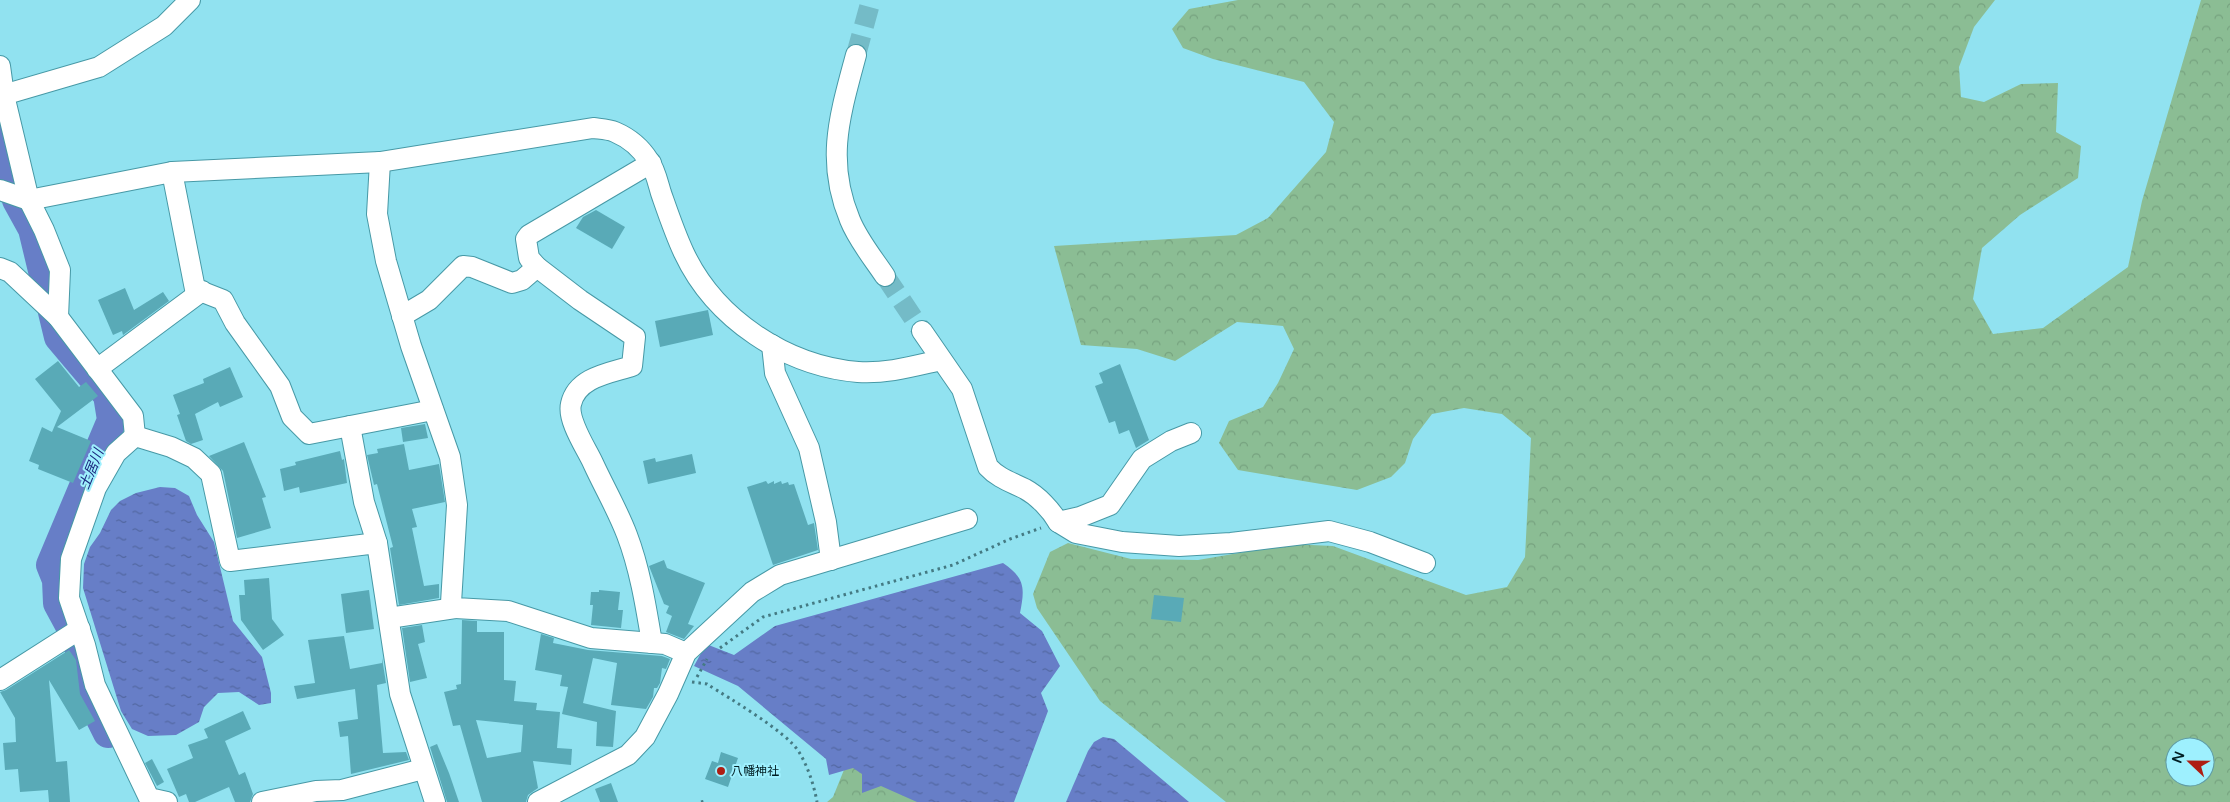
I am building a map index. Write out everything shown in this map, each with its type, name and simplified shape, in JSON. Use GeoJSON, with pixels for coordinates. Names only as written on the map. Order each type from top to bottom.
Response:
{"type":"FeatureCollection","features":[{"type":"Feature","properties":{"kind":"street"},"geometry":{"type":"LineString","coordinates":[[2,96],[99,67],[164,26],[190,0]]}},
{"type":"Feature","properties":{"kind":"street"},"geometry":{"type":"LineString","coordinates":[[856,55],[836,139],[836,166],[850,221],[885,276]]}},
{"type":"Feature","properties":{"kind":"street"},"geometry":{"type":"LineString","coordinates":[[0,66],[2,96],[29,200],[44,230],[60,270],[58,317]]}},
{"type":"Feature","properties":{"kind":"street"},"geometry":{"type":"LineString","coordinates":[[0,190],[29,200],[172,172],[380,162],[592,128],[614,131],[636,145],[651,163],[672,224],[699,280],[720,305],[772,345],[800,358],[830,368],[860,372],[891,371],[941,360]]}},
{"type":"Feature","properties":{"kind":"street"},"geometry":{"type":"LineString","coordinates":[[380,162],[377,214],[386,262],[402,316],[450,457],[457,505],[451,603],[454,608]]}},
{"type":"Feature","properties":{"kind":"street"},"geometry":{"type":"LineString","coordinates":[[651,163],[529,235],[526,240],[529,258],[538,267],[580,300],[635,337],[632,366],[594,378],[580,386],[570,404],[571,421],[583,440],[628,536],[646,605],[652,643]]}},
{"type":"Feature","properties":{"kind":"street"},"geometry":{"type":"LineString","coordinates":[[172,172],[196,289],[223,300],[235,323],[280,386],[292,417],[309,434],[433,410]]}},
{"type":"Feature","properties":{"kind":"street"},"geometry":{"type":"LineString","coordinates":[[402,316],[429,300],[463,266],[472,267],[512,283],[522,280],[538,267]]}},
{"type":"Feature","properties":{"kind":"street"},"geometry":{"type":"LineString","coordinates":[[0,268],[10,272],[58,317],[133,416],[134,436],[116,453],[96,488],[72,560],[69,598],[95,685],[149,798],[155,801]]}},
{"type":"Feature","properties":{"kind":"street"},"geometry":{"type":"LineString","coordinates":[[98,369],[202,292]]}},
{"type":"Feature","properties":{"kind":"street"},"geometry":{"type":"LineString","coordinates":[[922,331],[962,390],[988,467],[996,476],[1027,490],[1052,512],[1058,522],[1076,533],[1122,542],[1179,546],[1231,543],[1329,530],[1370,542],[1425,563]]}},
{"type":"Feature","properties":{"kind":"street"},"geometry":{"type":"LineString","coordinates":[[772,345],[775,373],[809,448],[826,522],[831,560]]}},
{"type":"Feature","properties":{"kind":"street"},"geometry":{"type":"LineString","coordinates":[[350,426],[364,502],[377,543],[400,694],[435,802]]}},
{"type":"Feature","properties":{"kind":"street"},"geometry":{"type":"LineString","coordinates":[[1058,522],[1080,517],[1110,505],[1142,459],[1171,441],[1191,433]]}},
{"type":"Feature","properties":{"kind":"street"},"geometry":{"type":"LineString","coordinates":[[134,436],[171,447],[194,458],[211,474],[230,561],[377,543]]}},
{"type":"Feature","properties":{"kind":"street"},"geometry":{"type":"LineString","coordinates":[[538,802],[628,755],[645,737],[684,680],[686,653],[752,592],[780,575],[967,519]]}},
{"type":"Feature","properties":{"kind":"street"},"geometry":{"type":"LineString","coordinates":[[389,618],[454,608],[508,611],[591,638],[665,644],[686,653]]}},
{"type":"Feature","properties":{"kind":"street"},"geometry":{"type":"LineString","coordinates":[[0,680],[79,629]]}},
{"type":"Feature","properties":{"kind":"street"},"geometry":{"type":"LineString","coordinates":[[262,802],[316,791],[342,790],[423,769]]}},
{"type":"Feature","properties":{"kind":"path"},"geometry":{"type":"LineString","coordinates":[[717,651],[763,617],[953,565],[1010,539],[1058,522]]}},
{"type":"Feature","properties":{"kind":"path"},"geometry":{"type":"LineString","coordinates":[[684,680],[709,656]]}},
{"type":"Feature","properties":{"kind":"path"},"geometry":{"type":"LineString","coordinates":[[684,680],[707,684],[784,736],[798,751],[814,782],[818,802]]}},
{"type":"Feature","properties":{"kind":"green space"},"geometry":{"type":"Polygon","coordinates":[[[1238,0],[1995,0],[1974,27],[1959,67],[1961,97],[1984,102],[2021,84],[2058,83],[2056,132],[2081,146],[2078,178],[2020,215],[1982,248],[1973,299],[1993,334],[2043,328],[2128,267],[2142,201],[2201,0],[2230,0],[2230,802],[1226,802],[1100,701],[1037,608],[1033,594],[1050,552],[1068,543],[1131,559],[1198,560],[1290,544],[1333,546],[1466,595],[1507,587],[1525,557],[1531,438],[1502,414],[1464,408],[1432,414],[1413,439],[1405,463],[1391,477],[1357,490],[1238,470],[1219,443],[1229,421],[1263,407],[1278,383],[1294,349],[1283,326],[1237,322],[1175,361],[1137,349],[1081,345],[1054,246],[1236,235],[1268,218],[1326,152],[1334,122],[1304,82],[1213,59],[1183,48],[1172,29],[1189,9],[1238,0]]]}},
{"type":"Feature","properties":{"kind":"green space"},"geometry":{"type":"Polygon","coordinates":[[[850,755],[934,802],[827,802],[833,797],[850,755]]]}},
{"type":"Feature","properties":{"kind":"water"},"geometry":{"type":"Polygon","coordinates":[[[160,487],[175,488],[189,496],[197,515],[214,542],[233,621],[262,657],[271,693],[271,703],[259,705],[239,692],[218,693],[204,707],[199,722],[176,735],[148,736],[132,729],[121,711],[83,588],[84,564],[90,547],[100,533],[111,510],[120,501],[136,493],[160,487]]]}},
{"type":"Feature","properties":{"kind":"water"},"geometry":{"type":"Polygon","coordinates":[[[1003,563],[1016,574],[1022,584],[1023,597],[1020,613],[1042,631],[1060,666],[1041,693],[1048,711],[1014,802],[917,802],[881,786],[862,793],[862,774],[853,768],[829,775],[826,759],[738,686],[694,666],[706,644],[734,655],[775,626],[1003,563]]]}},
{"type":"Feature","properties":{"kind":"water"},"geometry":{"type":"Polygon","coordinates":[[[1103,737],[1114,739],[1189,802],[1066,802],[1088,751],[1094,742],[1103,737]]]}},
{"type":"Feature","properties":{"kind":"building"},"geometry":{"type":"Polygon","coordinates":[[[596,210],[625,227],[612,249],[576,228],[583,217],[596,210]]]}},
{"type":"Feature","properties":{"kind":"building"},"geometry":{"type":"Polygon","coordinates":[[[125,288],[134,310],[163,292],[169,301],[123,335],[122,331],[113,335],[98,300],[125,288]]]}},
{"type":"Feature","properties":{"kind":"building"},"geometry":{"type":"Polygon","coordinates":[[[708,310],[713,335],[660,347],[655,321],[708,310]]]}},
{"type":"Feature","properties":{"kind":"building"},"geometry":{"type":"Polygon","coordinates":[[[58,361],[79,387],[86,382],[98,396],[57,427],[91,441],[73,483],[38,469],[39,465],[29,461],[42,427],[52,432],[61,411],[35,379],[58,361]]]}},
{"type":"Feature","properties":{"kind":"building"},"geometry":{"type":"Polygon","coordinates":[[[1120,364],[1149,440],[1136,448],[1129,430],[1119,434],[1115,421],[1109,423],[1095,386],[1103,383],[1099,373],[1120,364]]]}},
{"type":"Feature","properties":{"kind":"building"},"geometry":{"type":"Polygon","coordinates":[[[230,367],[243,397],[220,407],[218,402],[195,414],[203,440],[191,444],[186,441],[177,415],[180,414],[173,395],[204,383],[203,379],[230,367]]]}},
{"type":"Feature","properties":{"kind":"building"},"geometry":{"type":"Polygon","coordinates":[[[425,424],[428,438],[403,442],[401,428],[425,424]]]}},
{"type":"Feature","properties":{"kind":"building"},"geometry":{"type":"Polygon","coordinates":[[[244,442],[266,497],[262,498],[271,528],[237,538],[223,471],[209,456],[244,442]]]}},
{"type":"Feature","properties":{"kind":"building"},"geometry":{"type":"Polygon","coordinates":[[[404,444],[409,470],[439,464],[445,502],[412,509],[417,527],[412,528],[424,586],[439,584],[439,598],[399,605],[390,548],[393,547],[377,484],[374,485],[367,455],[378,453],[377,449],[404,444]]]}},
{"type":"Feature","properties":{"kind":"building"},"geometry":{"type":"Polygon","coordinates":[[[340,451],[342,460],[344,459],[347,483],[300,493],[299,487],[284,491],[280,469],[296,465],[295,462],[340,451]]]}},
{"type":"Feature","properties":{"kind":"building"},"geometry":{"type":"Polygon","coordinates":[[[692,454],[696,473],[648,484],[643,461],[655,458],[656,462],[692,454]]]}},
{"type":"Feature","properties":{"kind":"building"},"geometry":{"type":"Polygon","coordinates":[[[766,481],[768,484],[774,481],[774,484],[781,481],[782,484],[788,482],[789,485],[794,484],[808,525],[814,523],[818,550],[773,565],[747,487],[766,481]]]}},
{"type":"Feature","properties":{"kind":"building"},"geometry":{"type":"Polygon","coordinates":[[[664,560],[667,568],[705,583],[688,624],[694,626],[684,639],[666,632],[672,616],[666,613],[669,606],[664,604],[649,566],[664,560]]]}},
{"type":"Feature","properties":{"kind":"building"},"geometry":{"type":"Polygon","coordinates":[[[269,578],[272,619],[284,635],[263,650],[241,620],[239,595],[245,595],[244,580],[269,578]]]}},
{"type":"Feature","properties":{"kind":"building"},"geometry":{"type":"Polygon","coordinates":[[[369,590],[374,629],[346,633],[341,594],[369,590]]]}},
{"type":"Feature","properties":{"kind":"building"},"geometry":{"type":"Polygon","coordinates":[[[599,590],[620,592],[618,610],[623,610],[621,628],[591,625],[593,605],[590,605],[591,592],[599,592],[599,590]]]}},
{"type":"Feature","properties":{"kind":"building"},"geometry":{"type":"Polygon","coordinates":[[[1154,595],[1184,598],[1181,622],[1151,619],[1154,595]]]}},
{"type":"Feature","properties":{"kind":"building"},"geometry":{"type":"Polygon","coordinates":[[[462,620],[477,621],[477,632],[504,632],[504,680],[516,681],[514,701],[537,703],[536,710],[560,712],[557,748],[572,749],[571,765],[533,761],[538,788],[528,795],[526,802],[482,802],[460,725],[453,726],[444,692],[457,689],[456,685],[461,684],[462,620]],[[476,720],[487,758],[521,752],[523,725],[476,720]]]}},
{"type":"Feature","properties":{"kind":"building"},"geometry":{"type":"Polygon","coordinates":[[[422,625],[425,642],[418,644],[427,678],[410,682],[402,628],[422,625]]]}},
{"type":"Feature","properties":{"kind":"building"},"geometry":{"type":"Polygon","coordinates":[[[541,634],[554,638],[553,643],[588,650],[662,656],[670,659],[666,669],[662,668],[660,683],[657,688],[654,688],[653,697],[646,709],[611,705],[617,663],[593,658],[583,703],[616,711],[613,747],[596,746],[597,722],[562,714],[568,687],[560,686],[562,675],[535,670],[541,634]]]}},
{"type":"Feature","properties":{"kind":"building"},"geometry":{"type":"Polygon","coordinates":[[[344,636],[350,669],[382,663],[382,658],[386,683],[377,685],[383,753],[406,752],[409,760],[351,774],[348,736],[340,737],[338,722],[358,719],[355,689],[297,699],[294,686],[315,683],[308,640],[344,636]]]}},
{"type":"Feature","properties":{"kind":"building"},"geometry":{"type":"Polygon","coordinates":[[[69,650],[76,660],[80,694],[95,721],[79,730],[49,680],[56,762],[67,761],[70,802],[49,802],[48,790],[20,792],[18,769],[5,770],[3,743],[16,742],[15,718],[0,692],[69,650]]]}},
{"type":"Feature","properties":{"kind":"building"},"geometry":{"type":"Polygon","coordinates":[[[243,711],[251,729],[225,741],[239,775],[245,772],[253,794],[250,802],[235,802],[229,787],[195,802],[189,802],[186,794],[179,797],[167,769],[193,758],[188,745],[208,738],[204,729],[243,711]]]}},
{"type":"Feature","properties":{"kind":"building"},"geometry":{"type":"Polygon","coordinates":[[[437,744],[459,802],[447,802],[430,747],[437,744]]]}},
{"type":"Feature","properties":{"kind":"building","name":"八幡神社"},"geometry":{"type":"Polygon","coordinates":[[[721,752],[738,758],[728,787],[705,779],[712,761],[718,763],[721,752]]]}},
{"type":"Feature","properties":{"kind":"building"},"geometry":{"type":"Polygon","coordinates":[[[152,759],[164,782],[157,786],[145,763],[152,759]]]}},
{"type":"Feature","properties":{"kind":"building"},"geometry":{"type":"Polygon","coordinates":[[[611,783],[618,802],[600,802],[595,789],[611,783]]]}},
{"type":"Feature","properties":{"kind":"waterway","name":"土居川"},"geometry":{"type":"LineString","coordinates":[[0,140],[17,200],[33,229],[59,337],[108,395],[112,420],[51,565],[57,580],[58,603],[78,640],[87,691],[108,733]]}},
{"type":"Feature","properties":{"kind":"tunnel"},"geometry":{"type":"LineString","coordinates":[[856,55],[871,0]]}},
{"type":"Feature","properties":{"kind":"tunnel"},"geometry":{"type":"LineString","coordinates":[[885,276],[922,331]]}},
{"type":"Feature","properties":{"kind":"place","name":"八幡神社"},"geometry":{"type":"Point","coordinates":[721,771]}}]}
